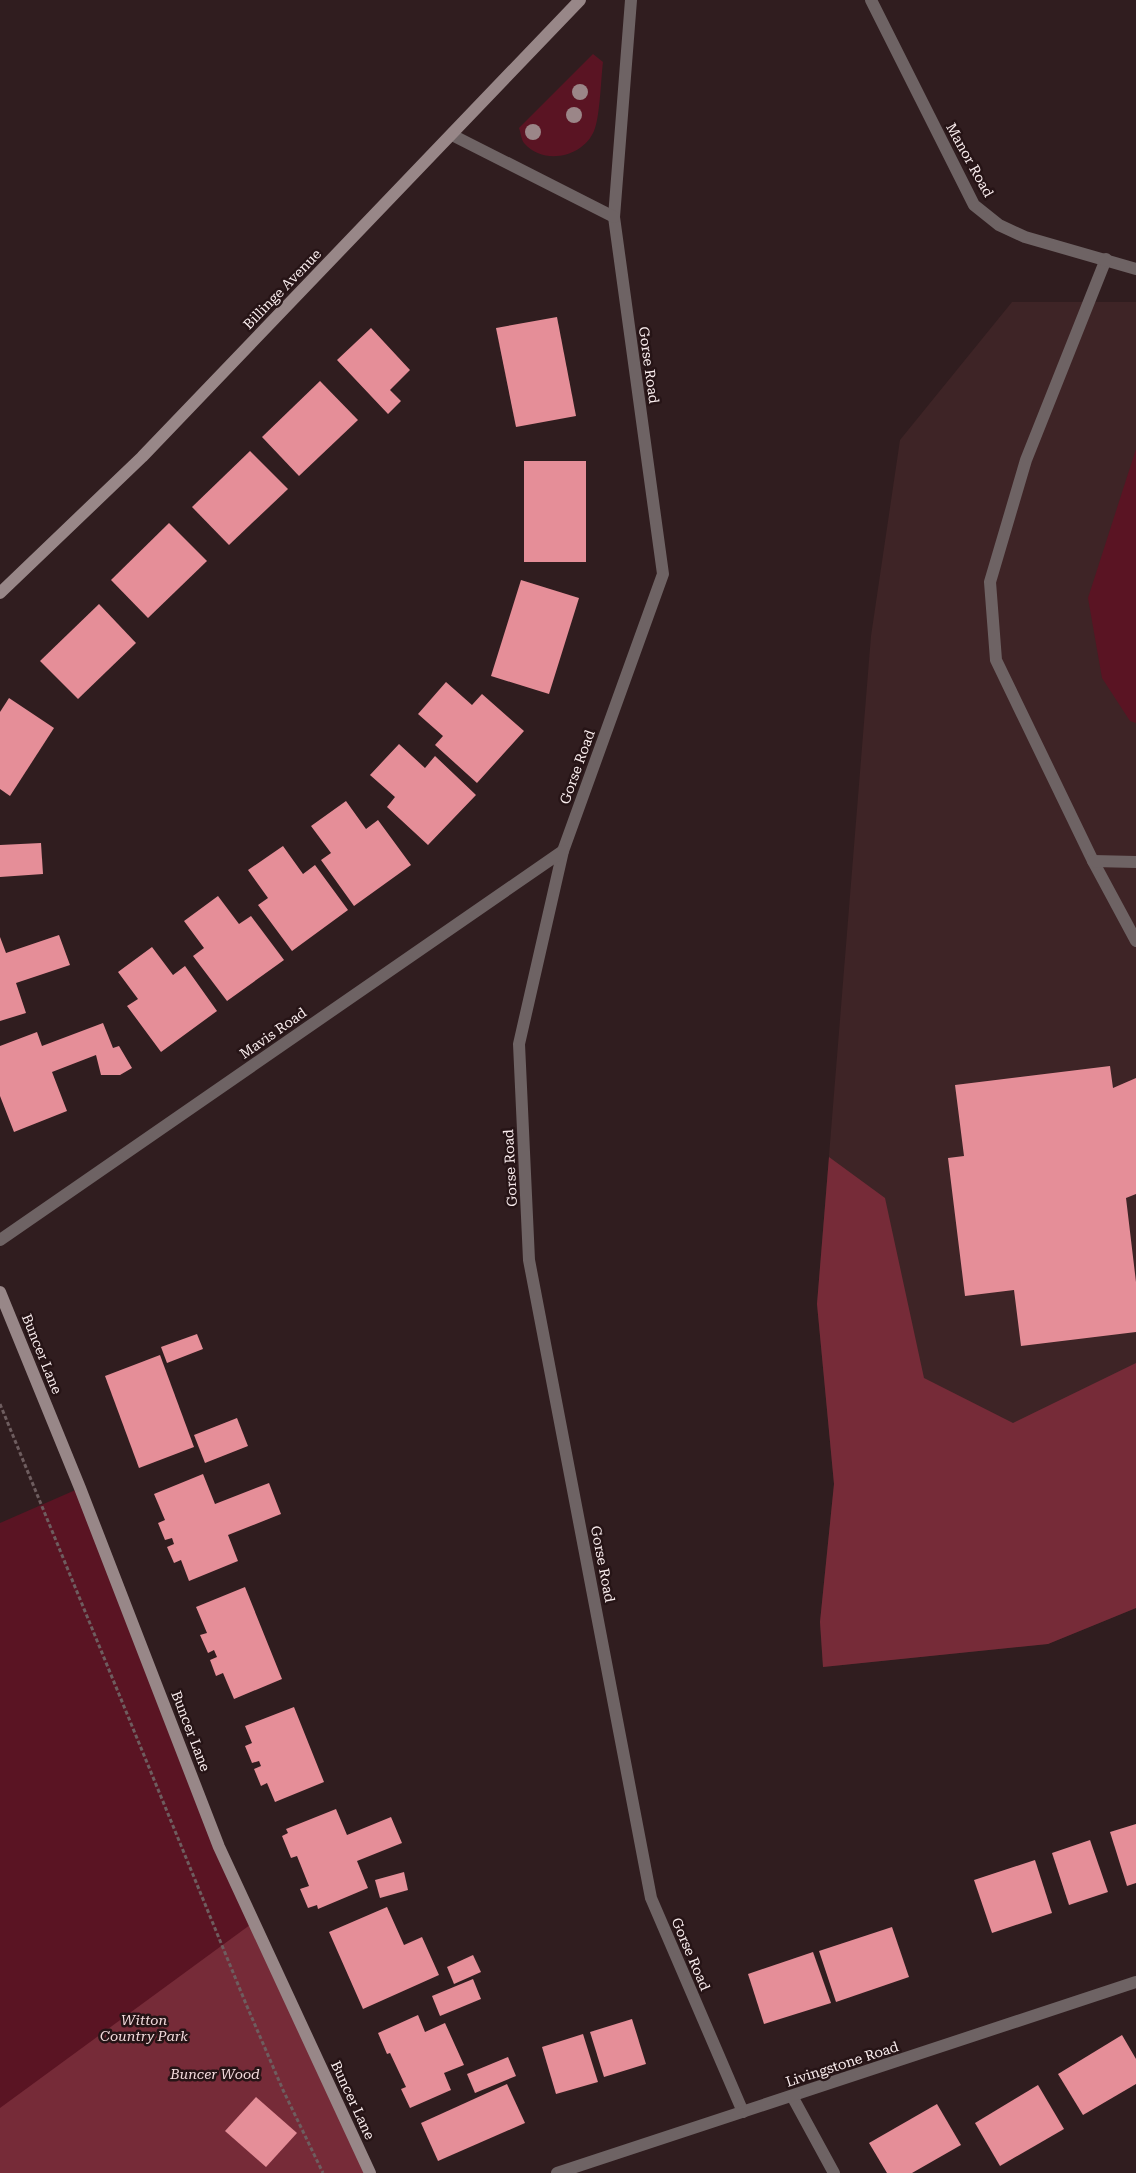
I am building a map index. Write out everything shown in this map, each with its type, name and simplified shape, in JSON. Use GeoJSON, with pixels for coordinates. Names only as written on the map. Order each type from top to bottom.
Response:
{"type":"FeatureCollection","features":[{"type":"Feature","properties":{"kind":"main road","name":"Billinge Avenue"},"geometry":{"type":"LineString","coordinates":[[0,593],[142,457],[580,0]]}},
{"type":"Feature","properties":{"kind":"main road","name":"Buncer Lane"},"geometry":{"type":"LineString","coordinates":[[0,1292],[80,1488],[219,1847],[370,2173]]}},
{"type":"Feature","properties":{"kind":"street","name":"Gorse Road"},"geometry":{"type":"LineString","coordinates":[[631,0],[614,218],[663,574],[563,851],[519,1044],[530,1260],[651,1898],[743,2112]]}},
{"type":"Feature","properties":{"kind":"street","name":"Manor Road"},"geometry":{"type":"LineString","coordinates":[[871,0],[974,205],[999,225],[1025,237],[1106,259],[1134,264]]}},
{"type":"Feature","properties":{"kind":"street"},"geometry":{"type":"LineString","coordinates":[[452,135],[614,218]]}},
{"type":"Feature","properties":{"kind":"street"},"geometry":{"type":"LineString","coordinates":[[1106,259],[1026,460],[990,582],[996,660],[1093,861],[1136,941]]}},
{"type":"Feature","properties":{"kind":"street","name":"Mavis Road"},"geometry":{"type":"LineString","coordinates":[[0,1240],[563,851]]}},
{"type":"Feature","properties":{"kind":"street"},"geometry":{"type":"LineString","coordinates":[[1093,861],[1136,862]]}},
{"type":"Feature","properties":{"kind":"street","name":"Livingstone Road"},"geometry":{"type":"LineString","coordinates":[[557,2173],[1136,1982]]}},
{"type":"Feature","properties":{"kind":"street"},"geometry":{"type":"LineString","coordinates":[[792,2096],[834,2173]]}},
{"type":"Feature","properties":{"kind":"path"},"geometry":{"type":"LineString","coordinates":[[0,1404],[246,2004],[283,2090],[323,2173]]}},
{"type":"Feature","properties":{"kind":"shaded area"},"geometry":{"type":"Polygon","coordinates":[[[1012,302],[1136,302],[1136,1608],[1048,1644],[823,1667],[820,1622],[834,1484],[817,1304],[871,636],[900,440],[1012,302]]]}},
{"type":"Feature","properties":{"kind":"green space"},"geometry":{"type":"Polygon","coordinates":[[[593,54],[603,62],[598,117],[589,140],[572,152],[562,155],[552,156],[532,150],[524,143],[519,128],[593,54]]]}},
{"type":"Feature","properties":{"kind":"green space"},"geometry":{"type":"Polygon","coordinates":[[[1136,449],[1136,723],[1130,721],[1102,678],[1088,598],[1136,449]]]}},
{"type":"Feature","properties":{"kind":"green space"},"geometry":{"type":"Polygon","coordinates":[[[829,1157],[885,1198],[924,1378],[1013,1423],[1136,1363],[1136,1608],[1048,1644],[823,1667],[820,1622],[834,1484],[817,1304],[829,1157]]]}},
{"type":"Feature","properties":{"kind":"green space","name":"Witton Country Park"},"geometry":{"type":"Polygon","coordinates":[[[80,1488],[219,1847],[370,2173],[0,2173],[0,1523],[80,1488]]]}},
{"type":"Feature","properties":{"kind":"green space","name":"Buncer Wood"},"geometry":{"type":"Polygon","coordinates":[[[254,1922],[370,2173],[0,2173],[0,2108],[254,1922]]]}},
{"type":"Feature","properties":{"kind":"building"},"geometry":{"type":"Polygon","coordinates":[[[557,317],[576,416],[516,427],[496,328],[557,317]]]}},
{"type":"Feature","properties":{"kind":"building"},"geometry":{"type":"Polygon","coordinates":[[[371,328],[410,370],[390,390],[401,401],[388,414],[337,360],[371,328]]]}},
{"type":"Feature","properties":{"kind":"building"},"geometry":{"type":"Polygon","coordinates":[[[320,381],[358,420],[299,476],[262,437],[320,381]]]}},
{"type":"Feature","properties":{"kind":"building"},"geometry":{"type":"Polygon","coordinates":[[[250,451],[288,489],[229,545],[192,507],[250,451]]]}},
{"type":"Feature","properties":{"kind":"building"},"geometry":{"type":"Polygon","coordinates":[[[524,461],[586,461],[586,562],[524,562],[524,461]]]}},
{"type":"Feature","properties":{"kind":"building"},"geometry":{"type":"Polygon","coordinates":[[[169,523],[207,561],[148,618],[111,580],[169,523]]]}},
{"type":"Feature","properties":{"kind":"building"},"geometry":{"type":"Polygon","coordinates":[[[521,580],[579,598],[549,694],[491,676],[521,580]]]}},
{"type":"Feature","properties":{"kind":"building"},"geometry":{"type":"Polygon","coordinates":[[[99,604],[136,643],[78,699],[40,661],[99,604]]]}},
{"type":"Feature","properties":{"kind":"building"},"geometry":{"type":"Polygon","coordinates":[[[446,682],[472,705],[482,694],[524,731],[477,783],[435,745],[443,736],[418,714],[446,682]]]}},
{"type":"Feature","properties":{"kind":"building"},"geometry":{"type":"Polygon","coordinates":[[[9,698],[54,728],[10,796],[0,789],[0,712],[9,698]]]}},
{"type":"Feature","properties":{"kind":"building"},"geometry":{"type":"Polygon","coordinates":[[[399,744],[425,768],[435,756],[476,795],[428,845],[387,807],[395,797],[370,775],[399,744]]]}},
{"type":"Feature","properties":{"kind":"building"},"geometry":{"type":"Polygon","coordinates":[[[346,801],[366,829],[378,820],[411,865],[354,906],[321,860],[331,853],[311,826],[346,801]]]}},
{"type":"Feature","properties":{"kind":"building"},"geometry":{"type":"Polygon","coordinates":[[[41,843],[43,874],[0,877],[0,845],[41,843]]]}},
{"type":"Feature","properties":{"kind":"building"},"geometry":{"type":"Polygon","coordinates":[[[283,846],[303,874],[315,865],[348,910],[292,951],[258,905],[268,898],[248,870],[283,846]]]}},
{"type":"Feature","properties":{"kind":"building"},"geometry":{"type":"Polygon","coordinates":[[[218,896],[239,924],[251,916],[284,960],[227,1001],[193,956],[204,948],[184,921],[218,896]]]}},
{"type":"Feature","properties":{"kind":"building"},"geometry":{"type":"Polygon","coordinates":[[[59,935],[70,965],[16,983],[26,1013],[0,1021],[0,937],[6,953],[59,935]]]}},
{"type":"Feature","properties":{"kind":"building"},"geometry":{"type":"Polygon","coordinates":[[[152,947],[173,975],[185,966],[217,1011],[161,1052],[127,1006],[138,999],[118,972],[152,947]]]}},
{"type":"Feature","properties":{"kind":"building"},"geometry":{"type":"Polygon","coordinates":[[[103,1023],[113,1048],[119,1046],[132,1068],[120,1075],[101,1075],[96,1055],[52,1072],[67,1111],[14,1132],[0,1096],[0,1046],[37,1032],[42,1046],[103,1023]]]}},
{"type":"Feature","properties":{"kind":"building"},"geometry":{"type":"Polygon","coordinates":[[[1110,1066],[1113,1088],[1136,1078],[1136,1194],[1126,1198],[1136,1282],[1136,1332],[1021,1346],[1014,1290],[965,1296],[948,1158],[964,1156],[955,1085],[1110,1066]]]}},
{"type":"Feature","properties":{"kind":"building"},"geometry":{"type":"Polygon","coordinates":[[[197,1334],[203,1349],[167,1363],[161,1347],[197,1334]]]}},
{"type":"Feature","properties":{"kind":"building"},"geometry":{"type":"Polygon","coordinates":[[[160,1355],[194,1447],[139,1468],[105,1376],[160,1355]]]}},
{"type":"Feature","properties":{"kind":"building"},"geometry":{"type":"Polygon","coordinates":[[[237,1418],[248,1446],[205,1463],[194,1435],[237,1418]]]}},
{"type":"Feature","properties":{"kind":"building"},"geometry":{"type":"Polygon","coordinates":[[[203,1474],[215,1504],[269,1483],[281,1514],[228,1535],[238,1561],[189,1581],[181,1560],[174,1563],[167,1547],[174,1544],[172,1538],[165,1540],[158,1523],[165,1520],[154,1494],[203,1474]]]}},
{"type":"Feature","properties":{"kind":"building"},"geometry":{"type":"Polygon","coordinates":[[[245,1587],[282,1679],[234,1699],[223,1673],[216,1676],[210,1660],[217,1657],[214,1650],[208,1653],[200,1635],[207,1633],[196,1607],[245,1587]]]}},
{"type":"Feature","properties":{"kind":"building"},"geometry":{"type":"Polygon","coordinates":[[[294,1707],[324,1782],[275,1802],[267,1783],[261,1786],[254,1769],[261,1766],[259,1761],[252,1763],[245,1746],[252,1743],[245,1726],[294,1707]]]}},
{"type":"Feature","properties":{"kind":"building"},"geometry":{"type":"Polygon","coordinates":[[[336,1809],[347,1835],[391,1817],[402,1843],[357,1861],[368,1888],[318,1909],[317,1905],[308,1908],[300,1889],[309,1886],[297,1856],[291,1858],[282,1836],[288,1833],[286,1829],[336,1809]]]}},
{"type":"Feature","properties":{"kind":"building"},"geometry":{"type":"Polygon","coordinates":[[[1136,1824],[1136,1883],[1127,1886],[1110,1832],[1136,1824]]]}},
{"type":"Feature","properties":{"kind":"building"},"geometry":{"type":"Polygon","coordinates":[[[1090,1840],[1108,1892],[1069,1905],[1052,1853],[1090,1840]]]}},
{"type":"Feature","properties":{"kind":"building"},"geometry":{"type":"Polygon","coordinates":[[[1035,1860],[1052,1913],[992,1933],[974,1880],[1035,1860]]]}},
{"type":"Feature","properties":{"kind":"building"},"geometry":{"type":"Polygon","coordinates":[[[404,1872],[408,1890],[380,1898],[375,1880],[404,1872]]]}},
{"type":"Feature","properties":{"kind":"building"},"geometry":{"type":"Polygon","coordinates":[[[387,1907],[404,1945],[422,1937],[439,1975],[363,2009],[329,1932],[387,1907]]]}},
{"type":"Feature","properties":{"kind":"building"},"geometry":{"type":"Polygon","coordinates":[[[892,1927],[909,1977],[836,2002],[819,1951],[892,1927]]]}},
{"type":"Feature","properties":{"kind":"building"},"geometry":{"type":"Polygon","coordinates":[[[813,1952],[831,2003],[764,2024],[748,1974],[813,1952]]]}},
{"type":"Feature","properties":{"kind":"building"},"geometry":{"type":"Polygon","coordinates":[[[473,1955],[481,1972],[454,1984],[447,1967],[473,1955]]]}},
{"type":"Feature","properties":{"kind":"building"},"geometry":{"type":"Polygon","coordinates":[[[473,1979],[481,1999],[440,2016],[432,1996],[473,1979]]]}},
{"type":"Feature","properties":{"kind":"building"},"geometry":{"type":"Polygon","coordinates":[[[418,2015],[425,2032],[445,2023],[464,2065],[444,2073],[451,2090],[410,2108],[401,2089],[406,2087],[390,2053],[387,2054],[378,2033],[418,2015]]]}},
{"type":"Feature","properties":{"kind":"building"},"geometry":{"type":"Polygon","coordinates":[[[632,2019],[646,2064],[604,2077],[590,2032],[632,2019]]]}},
{"type":"Feature","properties":{"kind":"building"},"geometry":{"type":"Polygon","coordinates":[[[583,2034],[598,2082],[556,2094],[542,2047],[583,2034]]]}},
{"type":"Feature","properties":{"kind":"building"},"geometry":{"type":"Polygon","coordinates":[[[1122,2035],[1136,2059],[1136,2084],[1083,2115],[1058,2074],[1122,2035]]]}},
{"type":"Feature","properties":{"kind":"building"},"geometry":{"type":"Polygon","coordinates":[[[508,2057],[516,2076],[475,2093],[467,2074],[508,2057]]]}},
{"type":"Feature","properties":{"kind":"building"},"geometry":{"type":"Polygon","coordinates":[[[507,2084],[525,2123],[438,2161],[421,2123],[507,2084]]]}},
{"type":"Feature","properties":{"kind":"building"},"geometry":{"type":"Polygon","coordinates":[[[1038,2085],[1064,2129],[1000,2166],[975,2123],[1038,2085]]]}},
{"type":"Feature","properties":{"kind":"building"},"geometry":{"type":"Polygon","coordinates":[[[256,2097],[297,2133],[266,2167],[225,2131],[256,2097]]]}},
{"type":"Feature","properties":{"kind":"building"},"geometry":{"type":"Polygon","coordinates":[[[937,2104],[961,2145],[912,2173],[887,2173],[869,2143],[937,2104]]]}}]}
